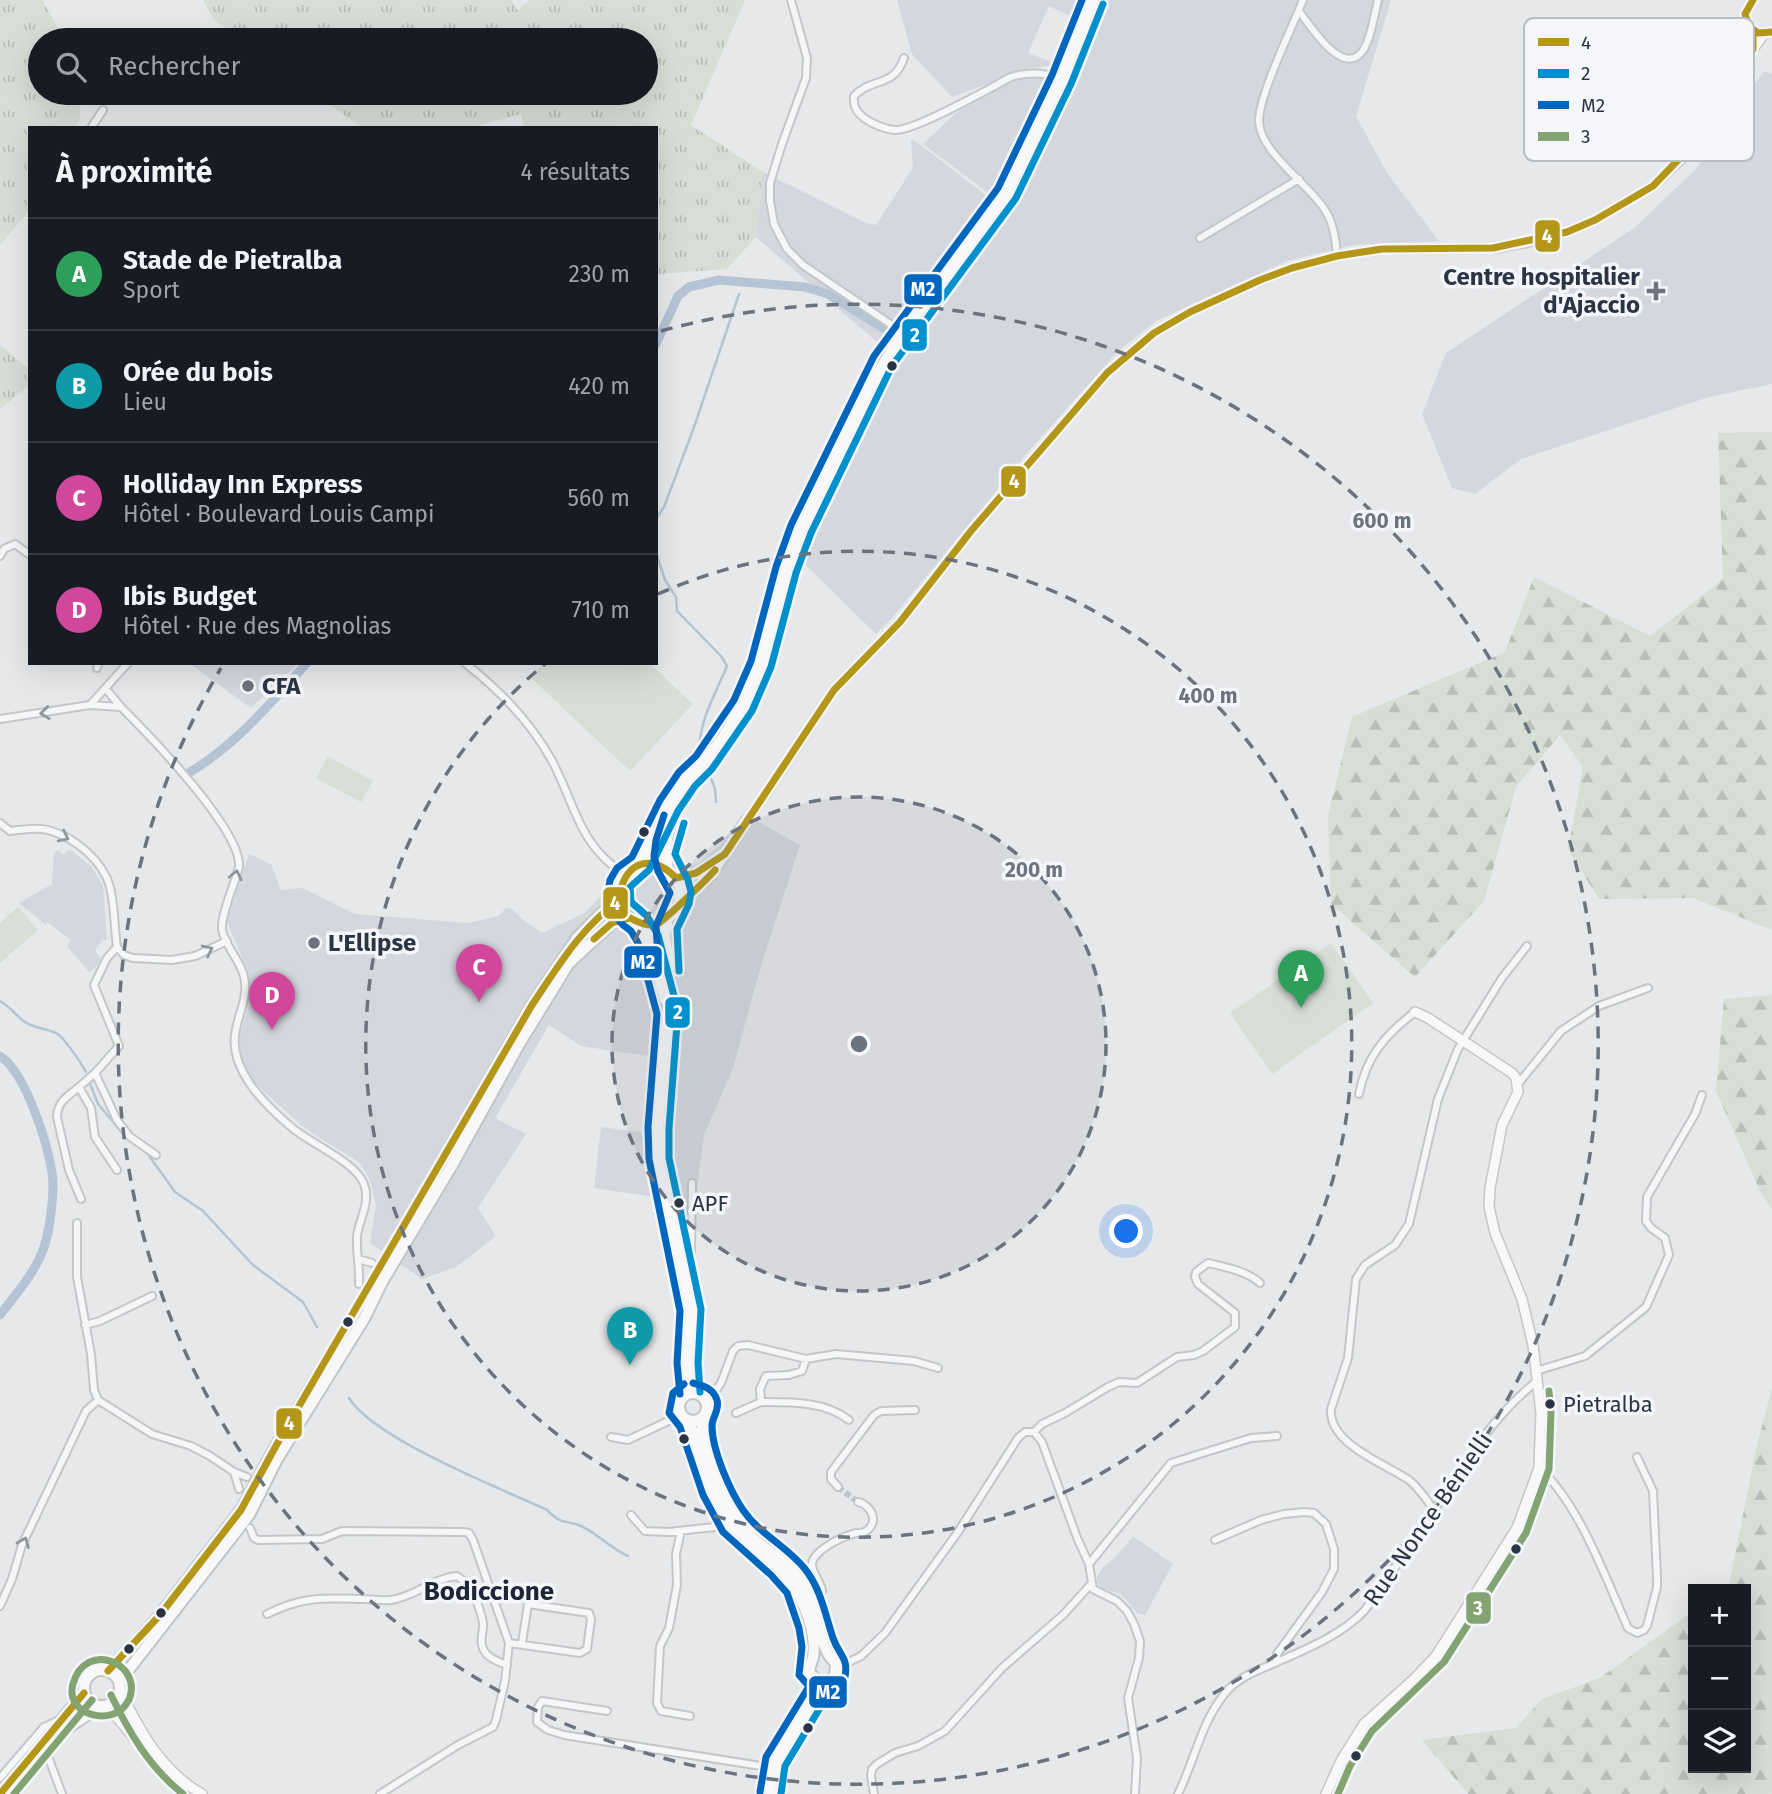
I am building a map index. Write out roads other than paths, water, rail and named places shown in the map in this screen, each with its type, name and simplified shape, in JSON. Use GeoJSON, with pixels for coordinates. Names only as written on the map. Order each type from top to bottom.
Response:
{"type":"FeatureCollection","features":[{"type":"Feature","properties":{"kind":"main road"},"geometry":{"type":"LineString","coordinates":[[668,869],[664,853],[665,841],[679,806],[743,705],[761,664],[786,570],[802,529],[874,379],[902,334],[1007,193],[1062,79],[1093,0]]}},
{"type":"Feature","properties":{"kind":"main road"},"geometry":{"type":"LineString","coordinates":[[1746,18],[1750,1]]}},
{"type":"Feature","properties":{"kind":"main road"},"geometry":{"type":"LineString","coordinates":[[1754,48],[1768,33]]}},
{"type":"Feature","properties":{"kind":"main road"},"geometry":{"type":"LineString","coordinates":[[690,1393],[687,1363],[691,1310],[659,1159],[658,1128],[668,1013],[669,962],[665,936],[668,918],[678,905],[711,876],[834,690],[900,622],[971,531],[1107,373],[1154,333],[1260,280],[1337,256],[1382,250],[1505,246],[1528,243],[1567,232],[1595,220],[1653,186],[1680,161]]}},
{"type":"Feature","properties":{"kind":"main road"},"geometry":{"type":"LineString","coordinates":[[668,1013],[648,939],[619,900],[620,883],[625,875],[640,864],[669,806],[687,779],[704,763]]}},
{"type":"Feature","properties":{"kind":"main road"},"geometry":{"type":"LineString","coordinates":[[677,878],[696,873],[725,854]]}},
{"type":"Feature","properties":{"kind":"main road"},"geometry":{"type":"LineString","coordinates":[[640,864],[655,863],[668,869],[677,878],[680,896],[678,905]]}},
{"type":"Feature","properties":{"kind":"main road"},"geometry":{"type":"LineString","coordinates":[[108,1671],[127,1653],[180,1590],[241,1510],[532,1005],[577,938],[619,900]]}},
{"type":"Feature","properties":{"kind":"main road"},"geometry":{"type":"LineString","coordinates":[[10,1794],[66,1730],[115,1700],[119,1686],[249,1515],[277,1460],[365,1317],[382,1282],[451,1167],[518,1046],[569,963],[612,923],[635,920],[654,924],[668,918]]}},
{"type":"Feature","properties":{"kind":"main road"},"geometry":{"type":"LineString","coordinates":[[1326,1794],[1364,1724],[1436,1656],[1517,1528],[1539,1468],[1541,1413],[1533,1345],[1522,1299],[1495,1233],[1489,1207],[1502,1125],[1518,1092],[1518,1084],[1512,1073],[1415,1012]]}},
{"type":"Feature","properties":{"kind":"main road"},"geometry":{"type":"LineString","coordinates":[[823,1683],[811,1677],[809,1668],[813,1659],[809,1625],[796,1588],[779,1568],[748,1543],[735,1525],[713,1491],[680,1402],[690,1393],[698,1394],[707,1403],[707,1412],[702,1419],[702,1431],[719,1486],[735,1525],[782,1559],[802,1582],[828,1656]]}},
{"type":"Feature","properties":{"kind":"main road"},"geometry":{"type":"LineString","coordinates":[[685,1418],[702,1419]]}},
{"type":"Feature","properties":{"kind":"main road"},"geometry":{"type":"LineString","coordinates":[[770,1794],[775,1762],[823,1683],[835,1677],[835,1661],[820,1655],[813,1659]]}},
{"type":"Feature","properties":{"kind":"main road"},"geometry":{"type":"LineString","coordinates":[[182,1794],[160,1774],[120,1720],[103,1706],[90,1702],[84,1693],[84,1684],[91,1674],[108,1671],[152,1747],[167,1767],[187,1786],[202,1794]]}},
{"type":"Feature","properties":{"kind":"main road"},"geometry":{"type":"LineString","coordinates":[[0,1794],[84,1693]]}},
{"type":"Feature","properties":{"kind":"street"},"geometry":{"type":"LineString","coordinates":[[791,0],[807,58],[806,78],[770,183],[774,224],[787,249],[803,265],[900,330],[902,334]]}},
{"type":"Feature","properties":{"kind":"street"},"geometry":{"type":"LineString","coordinates":[[1303,0],[1264,98],[1259,119],[1268,146],[1325,211],[1330,220],[1337,256]]}},
{"type":"Feature","properties":{"kind":"street"},"geometry":{"type":"LineString","coordinates":[[1298,11],[1332,52],[1339,58],[1348,59],[1357,56],[1364,49],[1378,0]]}},
{"type":"Feature","properties":{"kind":"street"},"geometry":{"type":"LineString","coordinates":[[904,58],[900,71],[892,78],[860,89],[853,96],[857,112],[867,121],[896,131],[914,127],[1011,77],[1042,73],[1062,79]]}},
{"type":"Feature","properties":{"kind":"street"},"geometry":{"type":"LineString","coordinates":[[92,126],[103,110]]}},
{"type":"Feature","properties":{"kind":"street"},"geometry":{"type":"LineString","coordinates":[[1200,238],[1299,179]]}},
{"type":"Feature","properties":{"kind":"street"},"geometry":{"type":"LineString","coordinates":[[0,556],[4,548],[15,544],[28,554]]}},
{"type":"Feature","properties":{"kind":"street"},"geometry":{"type":"LineString","coordinates":[[90,705],[126,665]]}},
{"type":"Feature","properties":{"kind":"street"},"geometry":{"type":"LineString","coordinates":[[468,665],[483,677],[529,727],[551,760],[593,848],[625,875]]}},
{"type":"Feature","properties":{"kind":"street"},"geometry":{"type":"LineString","coordinates":[[106,689],[157,742],[208,805],[231,841],[239,861],[222,926],[245,979],[246,994],[234,1039],[240,1066],[256,1092],[288,1125],[358,1173],[365,1186],[366,1196],[365,1210],[357,1234],[359,1284]]}},
{"type":"Feature","properties":{"kind":"street"},"geometry":{"type":"LineString","coordinates":[[0,719],[90,705],[121,707]]}},
{"type":"Feature","properties":{"kind":"street"},"geometry":{"type":"LineString","coordinates":[[0,823],[10,831],[49,830],[73,841],[91,855],[109,883],[117,947],[124,955],[172,960],[195,956],[227,941]]}},
{"type":"Feature","properties":{"kind":"street"},"geometry":{"type":"LineString","coordinates":[[1434,1510],[1411,1482],[1342,1438],[1330,1417],[1331,1409],[1348,1358],[1356,1279],[1365,1265],[1395,1245],[1409,1224],[1438,1099],[1462,1041],[1502,978],[1527,946]]}},
{"type":"Feature","properties":{"kind":"street"},"geometry":{"type":"LineString","coordinates":[[81,1199],[69,1170],[57,1117],[61,1102],[95,1073],[119,1046],[94,985],[107,958],[117,947]]}},
{"type":"Feature","properties":{"kind":"street"},"geometry":{"type":"LineString","coordinates":[[1518,1084],[1562,1031],[1599,1006],[1648,988]]}},
{"type":"Feature","properties":{"kind":"street"},"geometry":{"type":"LineString","coordinates":[[1359,1094],[1371,1057],[1399,1024],[1415,1012]]}},
{"type":"Feature","properties":{"kind":"street"},"geometry":{"type":"LineString","coordinates":[[95,1073],[117,1120],[129,1136],[156,1155]]}},
{"type":"Feature","properties":{"kind":"street"},"geometry":{"type":"LineString","coordinates":[[79,1087],[91,1108],[95,1138],[117,1170]]}},
{"type":"Feature","properties":{"kind":"street"},"geometry":{"type":"LineString","coordinates":[[1536,1376],[1585,1356],[1646,1307],[1669,1255],[1665,1238],[1646,1221],[1647,1197],[1695,1114],[1702,1095]]}},
{"type":"Feature","properties":{"kind":"street"},"geometry":{"type":"LineString","coordinates":[[682,1266],[691,1251],[692,1183]]}},
{"type":"Feature","properties":{"kind":"street"},"geometry":{"type":"LineString","coordinates":[[77,1223],[77,1277],[91,1354],[94,1390],[98,1399],[108,1408],[152,1434],[191,1446],[233,1472],[247,1477]]}},
{"type":"Feature","properties":{"kind":"street"},"geometry":{"type":"LineString","coordinates":[[358,1259],[372,1263]]}},
{"type":"Feature","properties":{"kind":"street"},"geometry":{"type":"LineString","coordinates":[[837,1668],[861,1656],[885,1633],[958,1532],[1018,1438],[1025,1432],[1034,1432],[1042,1424],[1108,1387],[1119,1382],[1138,1383],[1177,1357],[1203,1351],[1236,1327],[1235,1313],[1198,1284],[1195,1277],[1202,1265],[1217,1265],[1253,1277],[1260,1283]]}},
{"type":"Feature","properties":{"kind":"street"},"geometry":{"type":"LineString","coordinates":[[85,1325],[100,1321],[152,1296]]}},
{"type":"Feature","properties":{"kind":"street"},"geometry":{"type":"LineString","coordinates":[[707,1403],[721,1383],[733,1351],[738,1346],[748,1345],[806,1359],[836,1354],[914,1361],[938,1368]]}},
{"type":"Feature","properties":{"kind":"street"},"geometry":{"type":"LineString","coordinates":[[761,1402],[760,1389],[766,1376],[789,1375],[802,1371],[806,1359]]}},
{"type":"Feature","properties":{"kind":"street","name":"Rue Nonce Bénielli"},"geometry":{"type":"LineString","coordinates":[[1178,1794],[1202,1732],[1219,1701],[1237,1681],[1307,1649],[1357,1619],[1494,1423],[1536,1376]]}},
{"type":"Feature","properties":{"kind":"street"},"geometry":{"type":"LineString","coordinates":[[0,1606],[22,1545],[86,1411],[98,1399]]}},
{"type":"Feature","properties":{"kind":"street"},"geometry":{"type":"LineString","coordinates":[[736,1413],[761,1402],[793,1402],[840,1413],[849,1420]]}},
{"type":"Feature","properties":{"kind":"street"},"geometry":{"type":"LineString","coordinates":[[838,1487],[831,1479],[831,1472],[874,1415],[881,1411],[915,1410]]}},
{"type":"Feature","properties":{"kind":"street"},"geometry":{"type":"LineString","coordinates":[[611,1437],[628,1440],[685,1418]]}},
{"type":"Feature","properties":{"kind":"street"},"geometry":{"type":"LineString","coordinates":[[1034,1432],[1042,1442],[1077,1540],[1089,1564],[1091,1584],[1096,1592],[1117,1601],[1127,1611],[1140,1641],[1139,1658],[1128,1698],[1137,1758],[1135,1794]]}},
{"type":"Feature","properties":{"kind":"street"},"geometry":{"type":"LineString","coordinates":[[1089,1564],[1171,1464],[1251,1438],[1277,1436]]}},
{"type":"Feature","properties":{"kind":"street"},"geometry":{"type":"LineString","coordinates":[[1539,1468],[1553,1482],[1570,1507],[1629,1628],[1637,1633],[1647,1626],[1657,1587],[1653,1491],[1637,1457]]}},
{"type":"Feature","properties":{"kind":"street"},"geometry":{"type":"LineString","coordinates":[[233,1472],[239,1489]]}},
{"type":"Feature","properties":{"kind":"street"},"geometry":{"type":"LineString","coordinates":[[811,1603],[822,1590],[812,1565],[814,1558],[844,1536],[855,1532],[862,1533],[871,1527],[871,1510],[867,1504],[858,1502]]}},
{"type":"Feature","properties":{"kind":"street"},"geometry":{"type":"LineString","coordinates":[[1215,1540],[1261,1520],[1294,1513],[1314,1513],[1326,1524],[1334,1549],[1334,1569],[1322,1592],[1277,1654],[1276,1662]]}},
{"type":"Feature","properties":{"kind":"street"},"geometry":{"type":"LineString","coordinates":[[631,1515],[645,1531],[681,1531],[735,1525]]}},
{"type":"Feature","properties":{"kind":"street"},"geometry":{"type":"LineString","coordinates":[[250,1528],[254,1538],[258,1540],[322,1539],[342,1531],[469,1534],[473,1540],[509,1643],[505,1681],[493,1727],[458,1745],[380,1794]]}},
{"type":"Feature","properties":{"kind":"street"},"geometry":{"type":"LineString","coordinates":[[681,1531],[676,1554],[677,1585],[669,1628],[660,1646],[657,1703],[661,1711],[690,1716]]}},
{"type":"Feature","properties":{"kind":"street"},"geometry":{"type":"LineString","coordinates":[[267,1614],[289,1603],[313,1597],[391,1600],[447,1577],[457,1576],[470,1587],[484,1625],[481,1644],[490,1658],[507,1665]]}},
{"type":"Feature","properties":{"kind":"street"},"geometry":{"type":"LineString","coordinates":[[874,1794],[871,1776],[872,1769],[877,1764],[945,1731],[1002,1668],[1063,1615],[1091,1584]]}},
{"type":"Feature","properties":{"kind":"street"},"geometry":{"type":"LineString","coordinates":[[509,1643],[580,1653],[587,1649],[591,1619],[589,1614],[528,1604],[522,1643]]}},
{"type":"Feature","properties":{"kind":"street"},"geometry":{"type":"LineString","coordinates":[[607,1710],[542,1701],[538,1707],[537,1722],[548,1730],[564,1735],[774,1768]]}},
{"type":"Feature","properties":{"kind":"street"},"geometry":{"type":"LineString","coordinates":[[0,1778],[44,1727],[64,1718]]}},
{"type":"Feature","properties":{"kind":"street"},"geometry":{"type":"LineString","coordinates":[[46,1751],[62,1794]]}},
{"type":"Feature","properties":{"kind":"waterway"},"geometry":{"type":"LineString","coordinates":[[658,340],[678,296],[689,287],[719,280],[805,287],[828,294],[891,333]]}},
{"type":"Feature","properties":{"kind":"waterway"},"geometry":{"type":"LineString","coordinates":[[658,516],[664,507],[693,430],[739,294]]}},
{"type":"Feature","properties":{"kind":"waterway"},"geometry":{"type":"LineString","coordinates":[[908,338],[923,337]]}},
{"type":"Feature","properties":{"kind":"waterway"},"geometry":{"type":"LineString","coordinates":[[658,559],[665,580],[676,597],[677,611],[721,656],[727,666],[704,720],[700,753]]}},
{"type":"Feature","properties":{"kind":"waterway"},"geometry":{"type":"LineString","coordinates":[[190,772],[238,736],[305,665]]}},
{"type":"Feature","properties":{"kind":"waterway"},"geometry":{"type":"LineString","coordinates":[[709,773],[716,802]]}},
{"type":"Feature","properties":{"kind":"waterway"},"geometry":{"type":"LineString","coordinates":[[0,1001],[25,1022],[59,1035],[86,1072]]}},
{"type":"Feature","properties":{"kind":"waterway"},"geometry":{"type":"LineString","coordinates":[[0,1056],[18,1077],[34,1109],[49,1159],[53,1189],[44,1247],[25,1283],[0,1315]]}},
{"type":"Feature","properties":{"kind":"waterway"},"geometry":{"type":"LineString","coordinates":[[89,1081],[98,1104],[125,1136]]}},
{"type":"Feature","properties":{"kind":"waterway"},"geometry":{"type":"LineString","coordinates":[[145,1150],[175,1192],[203,1211],[253,1265],[303,1302],[317,1327]]}},
{"type":"Feature","properties":{"kind":"waterway"},"geometry":{"type":"LineString","coordinates":[[349,1398],[363,1414],[410,1446],[547,1510],[560,1520],[587,1529],[628,1556]]}},
{"type":"Feature","properties":{"kind":"tunnel"},"geometry":{"type":"LineString","coordinates":[[838,1487],[858,1502]]}},
{"type":"Feature","properties":{"kind":"place","name":"Centre hospitalier d'Ajaccio"},"geometry":{"type":"Point","coordinates":[1656,291]}},
{"type":"Feature","properties":{"kind":"place","name":"CFA"},"geometry":{"type":"Point","coordinates":[248,686]}},
{"type":"Feature","properties":{"kind":"place","name":"L'Ellipse"},"geometry":{"type":"Point","coordinates":[314,943]}},
{"type":"Feature","properties":{"kind":"place","name":"Holliday Inn Express"},"geometry":{"type":"Point","coordinates":[479,1002]}},
{"type":"Feature","properties":{"kind":"place","name":"Stade de Pietralba"},"geometry":{"type":"Point","coordinates":[1301,1008]}},
{"type":"Feature","properties":{"kind":"place","name":"Ibis Budget"},"geometry":{"type":"Point","coordinates":[272,1030]}},
{"type":"Feature","properties":{"kind":"place","name":"APF"},"geometry":{"type":"Point","coordinates":[679,1203]}},
{"type":"Feature","properties":{"kind":"place","name":"Orée du bois"},"geometry":{"type":"Point","coordinates":[630,1365]}},
{"type":"Feature","properties":{"kind":"place","name":"Pietralba"},"geometry":{"type":"Point","coordinates":[1550,1404]}},
{"type":"Feature","properties":{"kind":"district","name":"Bodiccione"},"geometry":{"type":"Point","coordinates":[489,1591]}}]}
